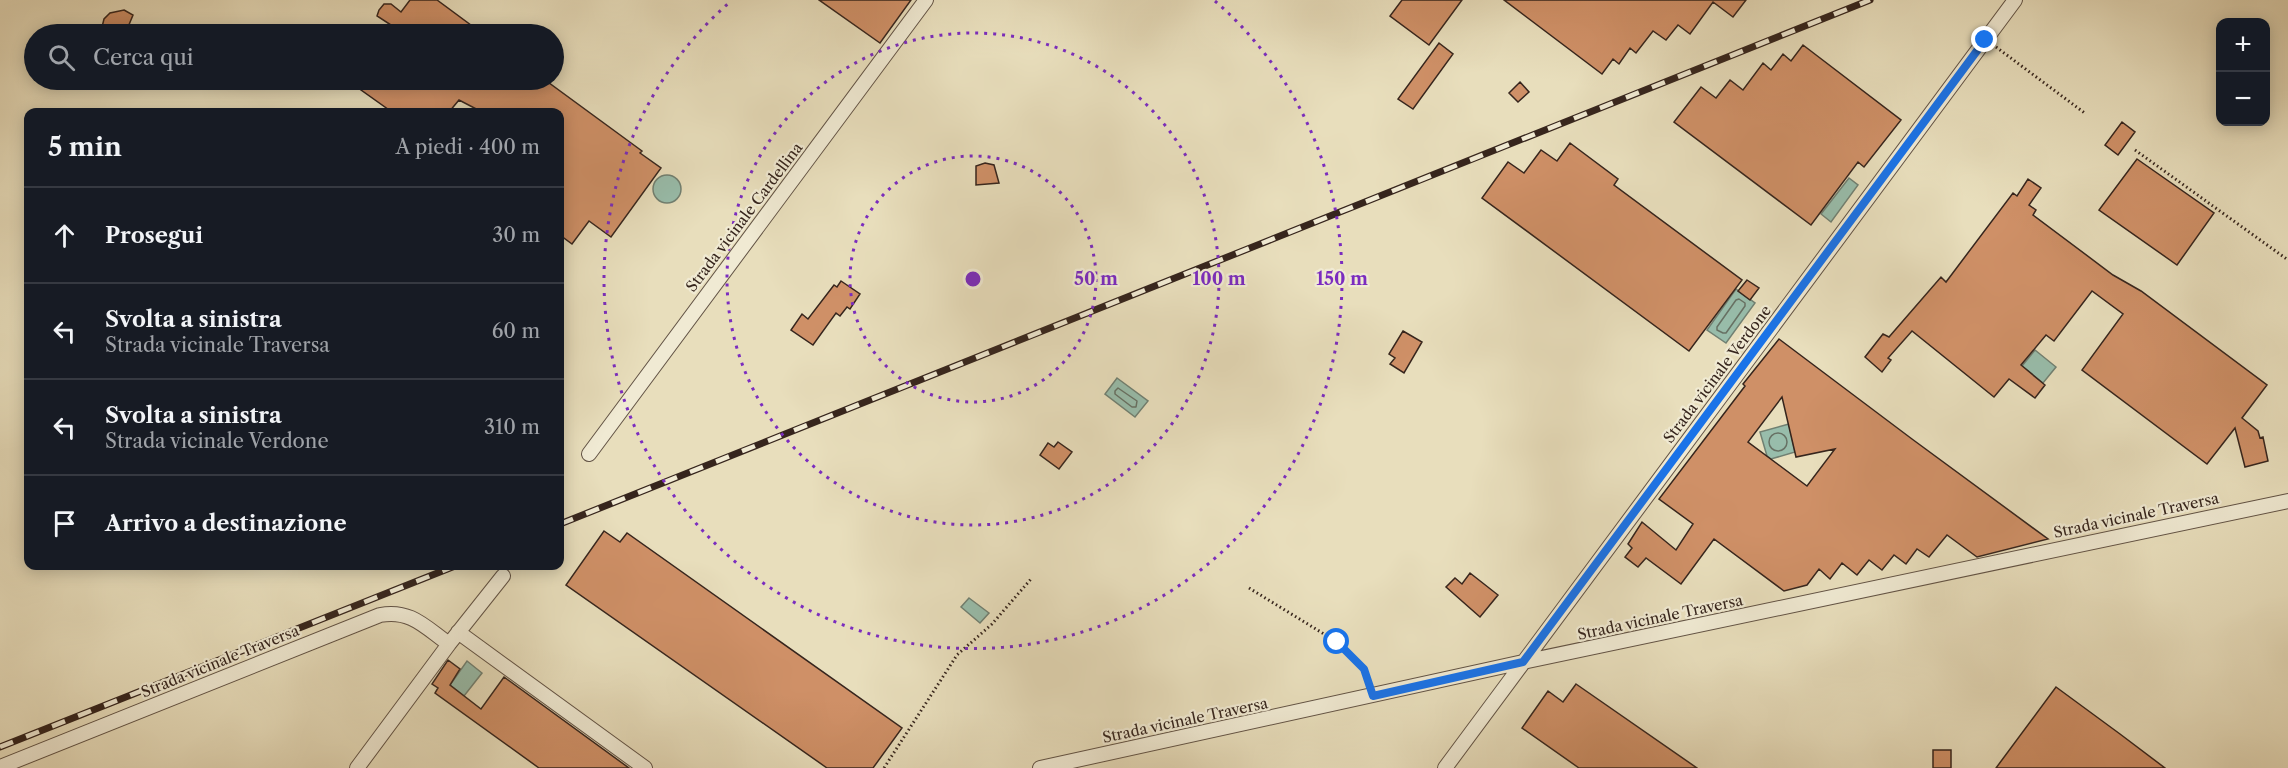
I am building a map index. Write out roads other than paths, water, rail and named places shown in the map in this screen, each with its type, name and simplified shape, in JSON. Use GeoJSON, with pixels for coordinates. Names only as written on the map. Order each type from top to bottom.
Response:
{"type":"FeatureCollection","features":[{"type":"Feature","properties":{"kind":"street","name":"Strada vicinale Cardellina"},"geometry":{"type":"LineString","coordinates":[[589,454],[926,0]]}},
{"type":"Feature","properties":{"kind":"street","name":"Strada vicinale Verdone"},"geometry":{"type":"LineString","coordinates":[[1445,768],[2015,0]]}},
{"type":"Feature","properties":{"kind":"street","name":"Strada vicinale Traversa"},"geometry":{"type":"LineString","coordinates":[[1040,768],[1523,662],[2288,501]]}},
{"type":"Feature","properties":{"kind":"street"},"geometry":{"type":"LineString","coordinates":[[357,768],[448,644],[503,576]]}},
{"type":"Feature","properties":{"kind":"street","name":"Strada vicinale Traversa"},"geometry":{"type":"LineString","coordinates":[[0,767],[380,615],[392,613],[409,616],[448,644]]}},
{"type":"Feature","properties":{"kind":"street"},"geometry":{"type":"LineString","coordinates":[[458,632],[645,768]]}},
{"type":"Feature","properties":{"kind":"water"},"geometry":{"type":"Polygon","coordinates":[[[667,175],[677,179],[681,189],[677,199],[667,203],[657,199],[653,189],[657,179],[667,175]]]}},
{"type":"Feature","properties":{"kind":"water"},"geometry":{"type":"Polygon","coordinates":[[[1849,178],[1858,185],[1831,222],[1821,214],[1849,178]]]}},
{"type":"Feature","properties":{"kind":"water"},"geometry":{"type":"Polygon","coordinates":[[[1736,289],[1755,303],[1726,343],[1707,330],[1736,289]]]}},
{"type":"Feature","properties":{"kind":"water"},"geometry":{"type":"Polygon","coordinates":[[[2035,350],[2056,367],[2043,383],[2022,366],[2035,350]]]}},
{"type":"Feature","properties":{"kind":"water"},"geometry":{"type":"Polygon","coordinates":[[[1117,378],[1148,401],[1135,417],[1105,394],[1117,378]]]}},
{"type":"Feature","properties":{"kind":"water"},"geometry":{"type":"Polygon","coordinates":[[[1789,424],[1795,452],[1771,459],[1767,456],[1760,432],[1789,424]]]}},
{"type":"Feature","properties":{"kind":"water"},"geometry":{"type":"Polygon","coordinates":[[[969,598],[989,613],[980,623],[961,607],[969,598]]]}},
{"type":"Feature","properties":{"kind":"water"},"geometry":{"type":"Polygon","coordinates":[[[467,661],[482,673],[464,696],[450,685],[467,661]]]}},
{"type":"Feature","properties":{"kind":"railway"},"geometry":{"type":"LineString","coordinates":[[564,522],[1870,0]]}},
{"type":"Feature","properties":{"kind":"railway"},"geometry":{"type":"LineString","coordinates":[[0,747],[445,570]]}}]}
